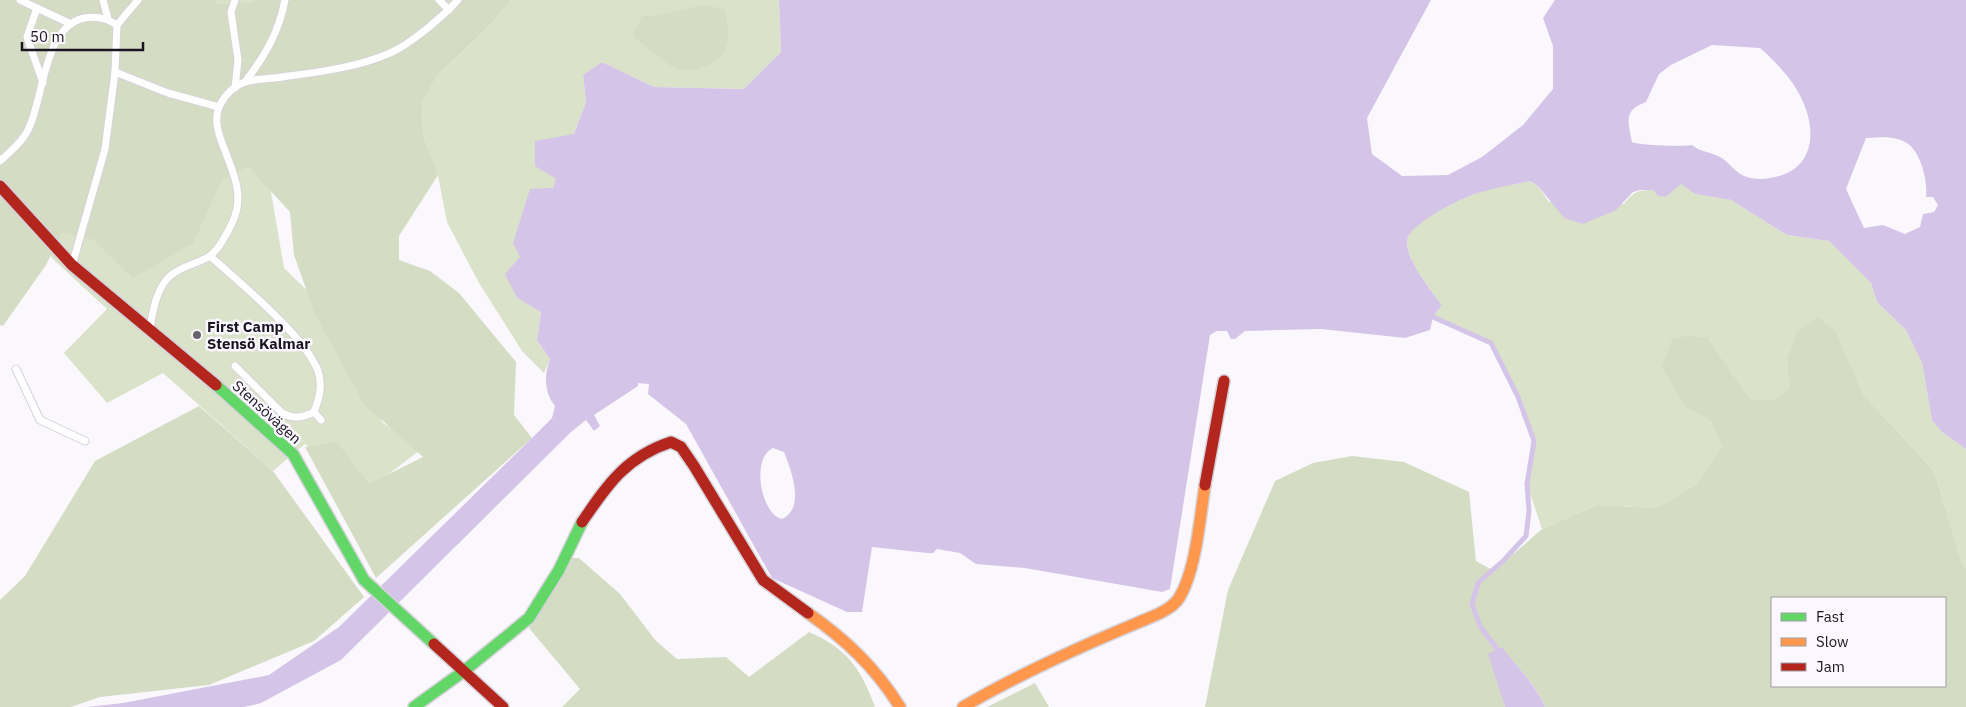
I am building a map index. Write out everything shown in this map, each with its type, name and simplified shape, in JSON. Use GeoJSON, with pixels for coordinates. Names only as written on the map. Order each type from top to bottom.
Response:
{"type":"FeatureCollection","features":[{"type":"Feature","properties":{"kind":"street","name":"Stensövägen"},"geometry":{"type":"LineString","coordinates":[[0,186],[72,265],[248,412],[293,454],[364,580],[503,707]]}},
{"type":"Feature","properties":{"kind":"street"},"geometry":{"type":"LineString","coordinates":[[963,707],[1011,679],[1066,652],[1153,616],[1178,600],[1189,576],[1224,381]]}},
{"type":"Feature","properties":{"kind":"street"},"geometry":{"type":"LineString","coordinates":[[414,707],[464,671],[529,618],[559,570],[578,527],[607,485],[625,466],[650,448],[671,442],[681,447],[685,453],[762,580],[844,640],[885,683],[900,707]]}},
{"type":"Feature","properties":{"kind":"lane"},"geometry":{"type":"LineString","coordinates":[[20,0],[71,24]]}},
{"type":"Feature","properties":{"kind":"lane"},"geometry":{"type":"LineString","coordinates":[[103,0],[108,19]]}},
{"type":"Feature","properties":{"kind":"lane"},"geometry":{"type":"LineString","coordinates":[[72,265],[105,149],[115,72],[117,25],[138,0]]}},
{"type":"Feature","properties":{"kind":"lane"},"geometry":{"type":"LineString","coordinates":[[235,0],[231,12],[238,60],[236,88]]}},
{"type":"Feature","properties":{"kind":"lane"},"geometry":{"type":"LineString","coordinates":[[149,331],[156,299],[168,277],[188,264],[210,256],[223,240],[238,204],[236,178],[216,122],[219,107],[227,95],[245,82],[264,58],[281,23],[286,0]]}},
{"type":"Feature","properties":{"kind":"lane"},"geometry":{"type":"LineString","coordinates":[[439,0],[449,10]]}},
{"type":"Feature","properties":{"kind":"lane"},"geometry":{"type":"LineString","coordinates":[[245,82],[333,70],[391,53],[449,10],[458,0]]}},
{"type":"Feature","properties":{"kind":"lane"},"geometry":{"type":"LineString","coordinates":[[37,8],[27,37],[43,83]]}},
{"type":"Feature","properties":{"kind":"lane"},"geometry":{"type":"LineString","coordinates":[[0,161],[28,131],[52,49],[71,24],[95,16],[108,19],[117,25]]}},
{"type":"Feature","properties":{"kind":"lane"},"geometry":{"type":"LineString","coordinates":[[115,72],[168,93],[219,107]]}},
{"type":"Feature","properties":{"kind":"lane"},"geometry":{"type":"LineString","coordinates":[[210,256],[281,322],[308,354],[318,371],[320,384],[318,401],[314,412],[303,417],[292,418],[282,413],[234,366]]}},
{"type":"Feature","properties":{"kind":"lane"},"geometry":{"type":"LineString","coordinates":[[16,370],[40,420],[85,441]]}},
{"type":"Feature","properties":{"kind":"lane"},"geometry":{"type":"LineString","coordinates":[[314,412],[321,420]]}},
{"type":"Feature","properties":{"kind":"green space"},"geometry":{"type":"Polygon","coordinates":[[[0,0],[469,0],[270,186],[284,268],[323,306],[354,372],[383,423],[424,447],[364,493],[305,444],[273,471],[163,373],[107,403],[64,353],[107,309],[55,261],[0,201],[0,0]]]}},
{"type":"Feature","properties":{"kind":"green space"},"geometry":{"type":"Polygon","coordinates":[[[0,0],[214,0],[217,4],[253,3],[255,0],[511,0],[495,20],[438,75],[422,102],[423,135],[438,175],[399,236],[399,260],[430,271],[459,293],[516,362],[514,415],[532,438],[376,578],[305,447],[337,442],[369,484],[423,457],[364,404],[315,314],[294,255],[290,212],[248,166],[222,180],[193,243],[133,278],[94,240],[62,232],[46,265],[3,326],[0,325],[0,0]]]}},
{"type":"Feature","properties":{"kind":"green space"},"geometry":{"type":"Polygon","coordinates":[[[511,0],[779,0],[781,52],[744,89],[654,87],[602,62],[583,75],[586,102],[553,188],[520,257],[517,298],[541,312],[537,340],[550,359],[544,373],[522,351],[479,283],[447,222],[438,176],[423,135],[422,102],[438,75],[495,20],[511,0]]]}},
{"type":"Feature","properties":{"kind":"green space"},"geometry":{"type":"Polygon","coordinates":[[[702,5],[724,9],[727,19],[727,45],[718,58],[710,64],[700,68],[683,70],[673,67],[633,36],[642,16],[656,16],[702,5]]]}},
{"type":"Feature","properties":{"kind":"green space"},"geometry":{"type":"Polygon","coordinates":[[[1530,181],[1539,187],[1549,202],[1624,204],[1633,194],[1643,190],[1653,190],[1658,196],[1666,197],[1681,183],[1695,194],[1731,200],[1787,235],[1829,241],[1871,283],[1877,302],[1906,330],[1922,363],[1932,420],[1942,432],[1966,449],[1966,567],[1962,563],[1934,471],[1863,394],[1837,333],[1787,360],[1789,391],[1773,401],[1750,399],[1708,338],[1685,406],[1710,420],[1722,446],[1697,484],[1657,508],[1597,505],[1542,529],[1527,484],[1534,440],[1518,396],[1491,343],[1433,317],[1442,305],[1410,257],[1407,242],[1409,235],[1416,227],[1448,206],[1469,196],[1496,187],[1530,181]]]}},
{"type":"Feature","properties":{"kind":"green space"},"geometry":{"type":"Polygon","coordinates":[[[1818,317],[1837,333],[1863,394],[1934,471],[1962,563],[1966,567],[1966,707],[1545,707],[1538,692],[1502,647],[1499,686],[1505,707],[1205,707],[1228,590],[1275,481],[1313,463],[1352,456],[1404,462],[1469,492],[1476,561],[1494,571],[1542,529],[1597,505],[1657,508],[1697,484],[1722,446],[1710,420],[1685,407],[1662,367],[1672,339],[1687,336],[1708,338],[1750,399],[1773,400],[1789,390],[1787,360],[1797,332],[1818,317]]]}},
{"type":"Feature","properties":{"kind":"green space"},"geometry":{"type":"Polygon","coordinates":[[[199,406],[273,471],[364,597],[314,641],[209,685],[100,697],[71,707],[0,707],[0,600],[25,576],[95,461],[199,406]]]}},
{"type":"Feature","properties":{"kind":"green space"},"geometry":{"type":"Polygon","coordinates":[[[568,558],[579,558],[620,594],[656,641],[677,659],[726,657],[749,677],[809,632],[834,646],[851,662],[864,682],[875,707],[562,707],[580,689],[529,628],[568,558]]]}},
{"type":"Feature","properties":{"kind":"green space"},"geometry":{"type":"Polygon","coordinates":[[[1035,683],[1049,707],[987,707],[1035,683]]]}},
{"type":"Feature","properties":{"kind":"shaded area"},"geometry":{"type":"Polygon","coordinates":[[[779,0],[1431,0],[1367,118],[1372,154],[1402,176],[1448,175],[1482,157],[1523,125],[1553,89],[1553,46],[1543,18],[1555,0],[1966,0],[1966,449],[1942,432],[1932,420],[1922,363],[1906,330],[1877,302],[1871,283],[1829,241],[1787,235],[1731,200],[1695,194],[1681,184],[1666,197],[1658,196],[1653,190],[1633,192],[1616,210],[1583,224],[1564,218],[1539,187],[1530,181],[1487,190],[1463,199],[1426,219],[1410,235],[1407,242],[1410,257],[1420,275],[1442,305],[1433,317],[1430,330],[1405,338],[1321,329],[1245,331],[1235,339],[1231,339],[1227,331],[1217,331],[1210,335],[1170,589],[1162,592],[1025,568],[976,564],[960,553],[937,549],[933,553],[927,553],[872,547],[862,612],[847,612],[772,578],[686,424],[648,394],[649,384],[638,383],[638,386],[594,415],[600,426],[594,431],[586,420],[571,432],[341,660],[261,703],[244,707],[87,707],[123,703],[269,675],[339,627],[552,418],[555,406],[551,401],[546,383],[550,359],[537,340],[541,312],[517,298],[505,274],[520,257],[513,243],[530,189],[553,188],[556,179],[535,166],[535,141],[574,134],[586,102],[583,75],[602,62],[654,87],[744,89],[781,52],[779,0]],[[1712,45],[1671,65],[1659,74],[1646,102],[1630,113],[1629,122],[1632,142],[1680,146],[1692,145],[1720,157],[1744,176],[1754,178],[1775,177],[1796,168],[1804,159],[1808,149],[1810,126],[1808,114],[1794,86],[1780,68],[1760,48],[1712,45]],[[1886,137],[1866,138],[1846,189],[1864,228],[1883,225],[1905,234],[1920,227],[1923,214],[1934,212],[1938,205],[1933,197],[1926,197],[1926,183],[1922,167],[1915,152],[1911,146],[1898,139],[1886,137]],[[773,448],[766,454],[760,475],[761,487],[769,508],[775,516],[782,519],[789,514],[793,506],[795,488],[793,478],[784,452],[773,448]]]}},
{"type":"Feature","properties":{"kind":"shaded area"},"geometry":{"type":"Polygon","coordinates":[[[1502,647],[1532,685],[1545,707],[1505,707],[1488,654],[1502,647]]]}},
{"type":"Feature","properties":{"kind":"waterway"},"geometry":{"type":"LineString","coordinates":[[1433,317],[1491,343],[1518,397],[1534,441],[1527,484],[1529,511],[1526,536],[1504,560],[1478,583],[1472,604],[1480,626],[1497,649]]}},
{"type":"Feature","properties":{"kind":"traffic: fast"},"geometry":{"type":"LineString","coordinates":[[216,385],[293,454],[364,580],[434,644]]}},
{"type":"Feature","properties":{"kind":"traffic: fast"},"geometry":{"type":"LineString","coordinates":[[414,707],[464,671],[529,618],[559,570],[582,522]]}},
{"type":"Feature","properties":{"kind":"traffic: slow"},"geometry":{"type":"LineString","coordinates":[[963,707],[1070,652],[1171,607],[1179,598],[1190,573],[1205,485]]}},
{"type":"Feature","properties":{"kind":"traffic: slow"},"geometry":{"type":"LineString","coordinates":[[808,613],[835,633],[859,655],[880,679],[900,707]]}},
{"type":"Feature","properties":{"kind":"traffic: jam"},"geometry":{"type":"LineString","coordinates":[[0,186],[72,265],[216,385]]}},
{"type":"Feature","properties":{"kind":"traffic: jam"},"geometry":{"type":"LineString","coordinates":[[1205,485],[1224,381]]}},
{"type":"Feature","properties":{"kind":"traffic: jam"},"geometry":{"type":"LineString","coordinates":[[582,522],[619,473],[642,455],[671,442],[681,447],[694,466],[763,580],[808,613]]}},
{"type":"Feature","properties":{"kind":"traffic: jam"},"geometry":{"type":"LineString","coordinates":[[434,644],[503,707]]}},
{"type":"Feature","properties":{"kind":"place","name":"First Camp Stensö Kalmar"},"geometry":{"type":"Point","coordinates":[197,335]}}]}
